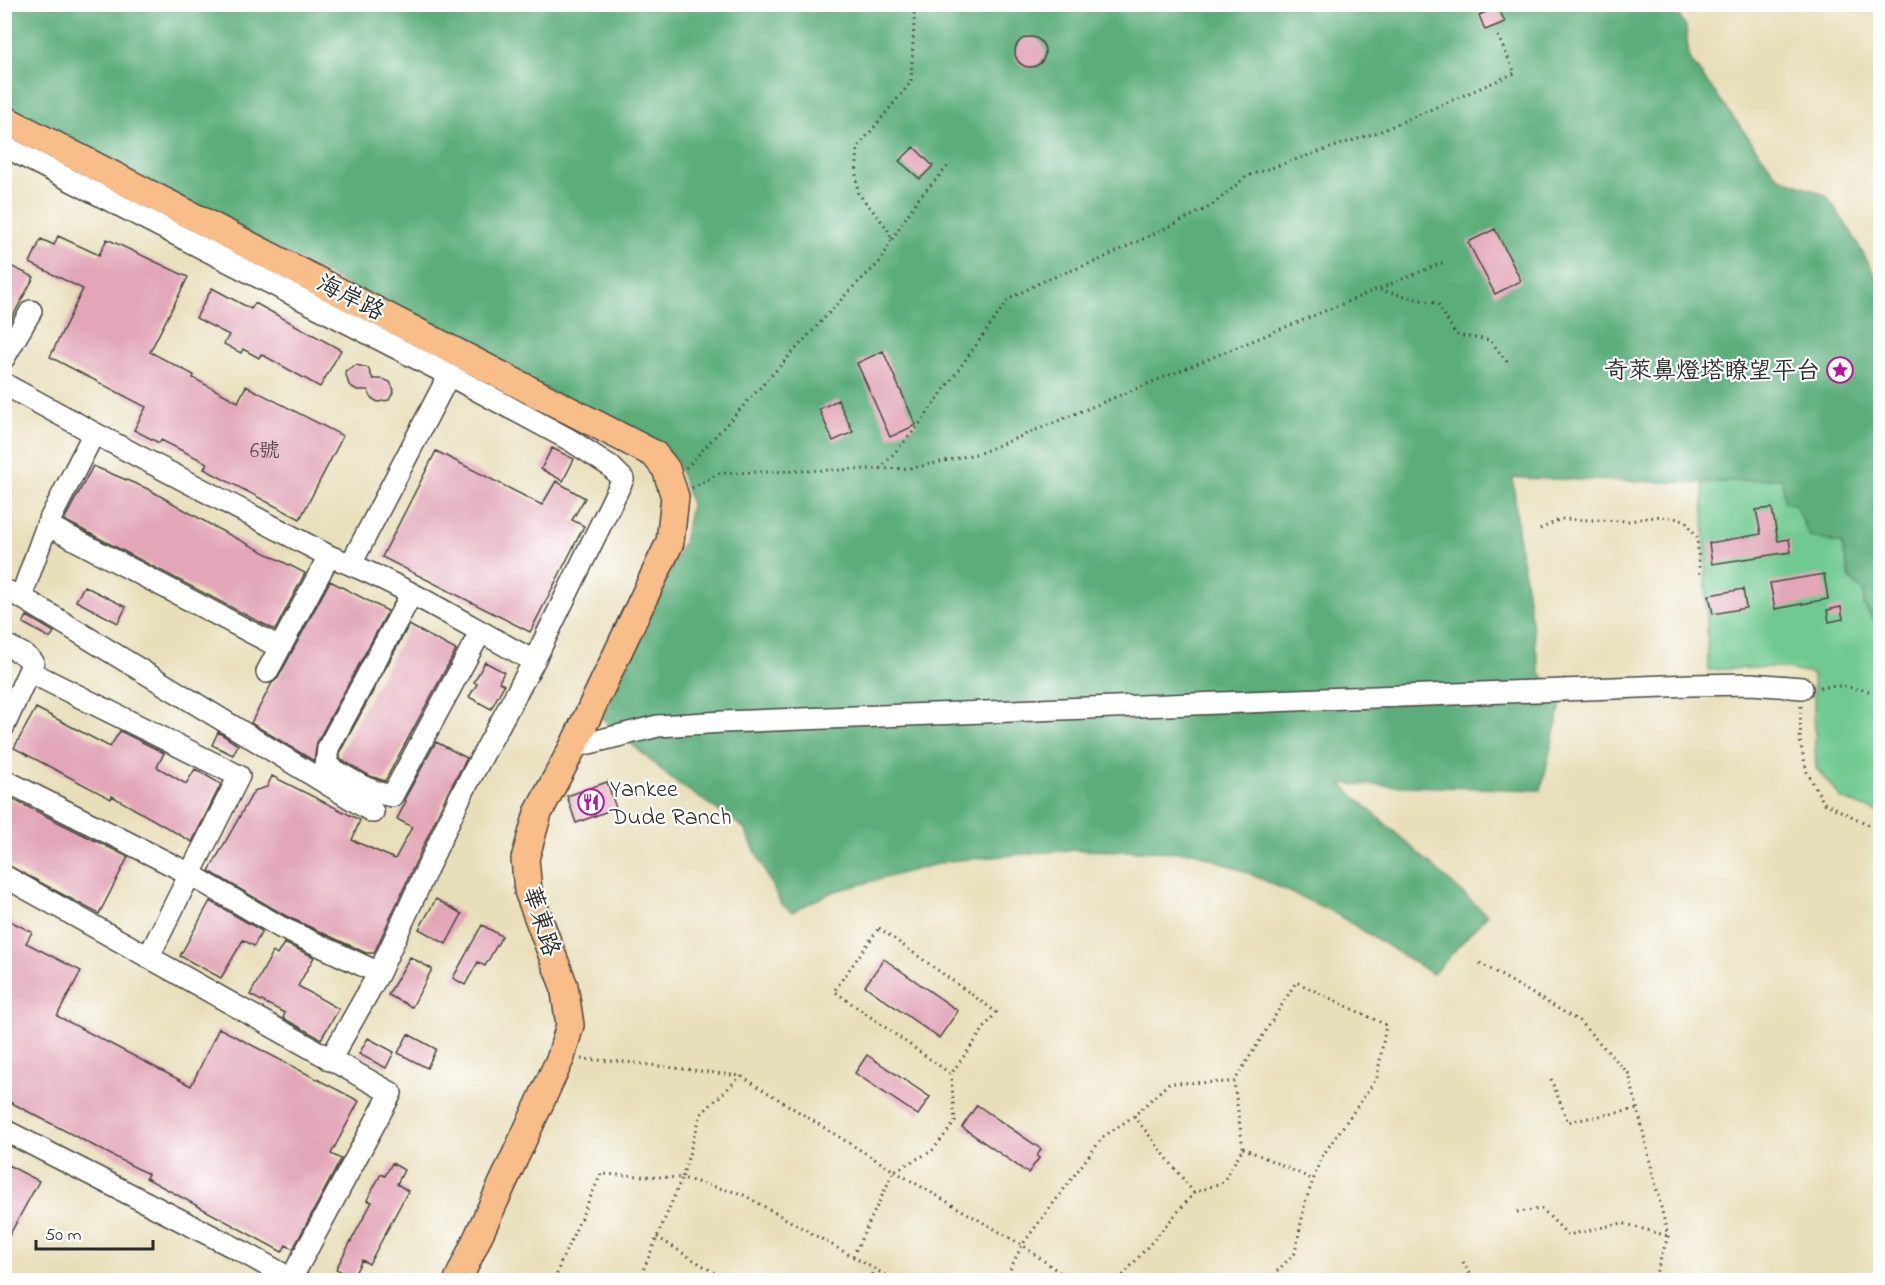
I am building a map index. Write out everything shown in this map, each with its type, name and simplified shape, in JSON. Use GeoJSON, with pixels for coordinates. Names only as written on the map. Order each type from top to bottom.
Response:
{"type":"FeatureCollection","features":[{"type":"Feature","properties":{"kind":"main road","name":"海岸路"},"geometry":{"type":"LineString","coordinates":[[4,119],[654,454],[666,469],[675,497]]}},
{"type":"Feature","properties":{"kind":"main road","name":"華東路"},"geometry":{"type":"LineString","coordinates":[[458,1281],[561,1057],[570,1025],[564,986],[528,891],[525,859],[538,813],[573,747],[670,542],[675,497]]}},
{"type":"Feature","properties":{"kind":"street"},"geometry":{"type":"LineString","coordinates":[[4,146],[449,375],[570,440],[609,466],[623,479],[534,661],[460,797],[380,973],[330,1060]]}},
{"type":"Feature","properties":{"kind":"street"},"geometry":{"type":"LineString","coordinates":[[4,358],[31,311]]}},
{"type":"Feature","properties":{"kind":"street"},"geometry":{"type":"LineString","coordinates":[[351,564],[449,375]]}},
{"type":"Feature","properties":{"kind":"street"},"geometry":{"type":"LineString","coordinates":[[4,384],[329,556],[351,564],[534,661]]}},
{"type":"Feature","properties":{"kind":"street"},"geometry":{"type":"LineString","coordinates":[[94,433],[13,593],[373,812]]}},
{"type":"Feature","properties":{"kind":"street"},"geometry":{"type":"LineString","coordinates":[[47,525],[279,648]]}},
{"type":"Feature","properties":{"kind":"street"},"geometry":{"type":"LineString","coordinates":[[267,672],[329,556]]}},
{"type":"Feature","properties":{"kind":"street"},"geometry":{"type":"LineString","coordinates":[[411,595],[328,748],[326,766],[358,786],[372,792],[392,796],[480,633]]}},
{"type":"Feature","properties":{"kind":"street"},"geometry":{"type":"LineString","coordinates":[[4,644],[33,662],[4,726]]}},
{"type":"Feature","properties":{"kind":"street"},"geometry":{"type":"LineString","coordinates":[[30,672],[239,776],[188,873],[149,956]]}},
{"type":"Feature","properties":{"kind":"street"},"geometry":{"type":"LineString","coordinates":[[573,747],[658,726],[723,722],[1691,684],[1751,684],[1802,688]]}},
{"type":"Feature","properties":{"kind":"street"},"geometry":{"type":"LineString","coordinates":[[4,780],[188,873],[280,927],[380,973]]}},
{"type":"Feature","properties":{"kind":"street"},"geometry":{"type":"LineString","coordinates":[[4,876],[391,1093],[291,1279],[245,1253],[4,1130]]}},
{"type":"Feature","properties":{"kind":"path"},"geometry":{"type":"LineString","coordinates":[[892,239],[887,228],[858,193],[856,177],[858,147],[911,82],[915,4]]}},
{"type":"Feature","properties":{"kind":"path"},"geometry":{"type":"LineString","coordinates":[[880,469],[918,426],[1009,299],[1043,281],[1097,261],[1210,207],[1247,176],[1381,131],[1515,73],[1498,36]]}},
{"type":"Feature","properties":{"kind":"path"},"geometry":{"type":"LineString","coordinates":[[675,497],[687,467],[852,288],[881,261],[892,239],[918,199],[950,165]]}},
{"type":"Feature","properties":{"kind":"path"},"geometry":{"type":"LineString","coordinates":[[675,497],[720,473],[914,468],[980,453],[1444,262]]}},
{"type":"Feature","properties":{"kind":"path"},"geometry":{"type":"LineString","coordinates":[[1378,289],[1438,304],[1456,336],[1490,340],[1508,363]]}},
{"type":"Feature","properties":{"kind":"path"},"geometry":{"type":"LineString","coordinates":[[1540,529],[1561,519],[1628,521],[1661,516],[1685,520],[1697,537],[1700,578]]}},
{"type":"Feature","properties":{"kind":"path"},"geometry":{"type":"LineString","coordinates":[[1881,693],[1842,686],[1802,688],[1800,741],[1807,772],[1824,803],[1881,830]]}},
{"type":"Feature","properties":{"kind":"path"},"geometry":{"type":"LineString","coordinates":[[852,1257],[894,1171],[932,1151],[955,1122],[951,1074],[996,1011],[879,928],[834,991],[951,1074]]}},
{"type":"Feature","properties":{"kind":"path"},"geometry":{"type":"LineString","coordinates":[[1480,963],[1579,1021],[1629,1074],[1668,1236],[1654,1281]]}},
{"type":"Feature","properties":{"kind":"path"},"geometry":{"type":"LineString","coordinates":[[1119,1281],[1194,1193],[1223,1182],[1243,1148],[1234,1082],[1296,982],[1386,1025],[1377,1078],[1321,1158],[1305,1203],[1295,1253],[1268,1281]]}},
{"type":"Feature","properties":{"kind":"path"},"geometry":{"type":"LineString","coordinates":[[561,1057],[626,1062],[741,1076],[894,1171],[1022,1245],[1071,1281]]}},
{"type":"Feature","properties":{"kind":"path"},"geometry":{"type":"LineString","coordinates":[[639,1281],[682,1178],[701,1114],[741,1076]]}},
{"type":"Feature","properties":{"kind":"path"},"geometry":{"type":"LineString","coordinates":[[1551,1079],[1568,1122],[1638,1109]]}},
{"type":"Feature","properties":{"kind":"path"},"geometry":{"type":"LineString","coordinates":[[1005,1281],[1022,1245],[1103,1137],[1134,1116],[1169,1083],[1234,1082]]}},
{"type":"Feature","properties":{"kind":"path"},"geometry":{"type":"LineString","coordinates":[[1134,1116],[1194,1193]]}},
{"type":"Feature","properties":{"kind":"path"},"geometry":{"type":"LineString","coordinates":[[1243,1148],[1313,1180]]}},
{"type":"Feature","properties":{"kind":"path"},"geometry":{"type":"LineString","coordinates":[[555,1281],[560,1264],[601,1174],[682,1178],[742,1194],[894,1281]]}},
{"type":"Feature","properties":{"kind":"path"},"geometry":{"type":"LineString","coordinates":[[1517,1212],[1542,1209],[1568,1235],[1622,1222],[1668,1236]]}},
{"type":"Feature","properties":{"kind":"path"},"geometry":{"type":"LineString","coordinates":[[657,1238],[726,1281]]}},
{"type":"Feature","properties":{"kind":"path"},"geometry":{"type":"LineString","coordinates":[[1463,1262],[1474,1281]]}},
{"type":"Feature","properties":{"kind":"path"},"geometry":{"type":"LineString","coordinates":[[870,1281],[875,1270]]}},
{"type":"Feature","properties":{"kind":"green space"},"geometry":{"type":"Polygon","coordinates":[[[4,5],[1673,5],[1686,28],[1689,58],[1777,176],[1826,195],[1851,232],[1880,284],[1880,523],[1878,524],[1880,532],[1880,629],[1864,605],[1864,592],[1850,578],[1842,544],[1810,536],[1795,505],[1784,502],[1782,478],[1703,483],[1513,478],[1519,541],[1540,674],[1563,696],[1541,790],[1341,784],[1487,915],[1433,974],[1333,912],[1246,872],[1194,852],[1069,850],[948,861],[832,892],[792,912],[781,904],[744,828],[673,780],[602,718],[684,540],[691,505],[676,458],[5,105],[4,5]]]}},
{"type":"Feature","properties":{"kind":"green space"},"geometry":{"type":"Polygon","coordinates":[[[1783,478],[1810,536],[1842,544],[1850,578],[1864,592],[1864,605],[1880,629],[1880,813],[1842,799],[1816,768],[1813,674],[1774,667],[1708,670],[1703,483],[1783,478]]]}},
{"type":"Feature","properties":{"kind":"building"},"geometry":{"type":"Polygon","coordinates":[[[1498,7],[1505,22],[1485,30],[1479,15],[1498,7]]]}},
{"type":"Feature","properties":{"kind":"building"},"geometry":{"type":"Polygon","coordinates":[[[1030,37],[1041,41],[1045,52],[1041,63],[1030,67],[1019,63],[1015,52],[1019,41],[1030,37]]]}},
{"type":"Feature","properties":{"kind":"building"},"geometry":{"type":"Polygon","coordinates":[[[914,147],[933,166],[920,179],[899,161],[914,147]]]}},
{"type":"Feature","properties":{"kind":"building"},"geometry":{"type":"Polygon","coordinates":[[[1495,229],[1521,281],[1495,294],[1468,242],[1495,229]]]}},
{"type":"Feature","properties":{"kind":"building"},"geometry":{"type":"Polygon","coordinates":[[[58,236],[99,255],[107,239],[188,277],[150,352],[238,402],[246,386],[343,436],[300,519],[204,469],[207,463],[161,440],[159,443],[134,430],[146,407],[50,357],[83,289],[30,263],[41,239],[54,245],[58,236]]]}},
{"type":"Feature","properties":{"kind":"building"},"geometry":{"type":"Polygon","coordinates":[[[4,263],[34,277],[4,332],[4,263]]]}},
{"type":"Feature","properties":{"kind":"building"},"geometry":{"type":"Polygon","coordinates":[[[212,288],[251,309],[255,303],[341,350],[320,387],[261,354],[259,358],[243,349],[241,353],[224,344],[229,335],[196,318],[212,288]]]}},
{"type":"Feature","properties":{"kind":"building"},"geometry":{"type":"Polygon","coordinates":[[[883,351],[916,425],[890,437],[857,363],[883,351]]]}},
{"type":"Feature","properties":{"kind":"building"},"geometry":{"type":"Polygon","coordinates":[[[356,365],[368,368],[373,379],[390,382],[394,390],[389,400],[378,402],[371,398],[368,390],[357,390],[349,385],[345,371],[356,365]]]}},
{"type":"Feature","properties":{"kind":"building"},"geometry":{"type":"Polygon","coordinates":[[[838,400],[853,432],[833,441],[819,409],[838,400]]]}},
{"type":"Feature","properties":{"kind":"building"},"geometry":{"type":"Polygon","coordinates":[[[552,448],[574,459],[563,481],[541,469],[552,448]]]}},
{"type":"Feature","properties":{"kind":"building"},"geometry":{"type":"Polygon","coordinates":[[[436,451],[542,505],[556,481],[585,498],[572,520],[584,526],[530,632],[382,557],[436,451]]]}},
{"type":"Feature","properties":{"kind":"building"},"geometry":{"type":"Polygon","coordinates":[[[93,466],[148,489],[218,529],[305,573],[275,630],[64,520],[93,466]]]}},
{"type":"Feature","properties":{"kind":"building"},"geometry":{"type":"Polygon","coordinates":[[[1772,508],[1778,541],[1789,539],[1791,552],[1712,564],[1709,543],[1761,534],[1756,510],[1772,508]]]}},
{"type":"Feature","properties":{"kind":"building"},"geometry":{"type":"Polygon","coordinates":[[[1824,574],[1828,599],[1775,609],[1770,583],[1824,574]]]}},
{"type":"Feature","properties":{"kind":"building"},"geometry":{"type":"Polygon","coordinates":[[[330,581],[388,611],[317,742],[314,761],[251,723],[330,581]]]}},
{"type":"Feature","properties":{"kind":"building"},"geometry":{"type":"Polygon","coordinates":[[[84,586],[126,607],[118,623],[76,601],[84,586]]]}},
{"type":"Feature","properties":{"kind":"building"},"geometry":{"type":"Polygon","coordinates":[[[1743,589],[1746,608],[1713,614],[1709,595],[1743,589]]]}},
{"type":"Feature","properties":{"kind":"building"},"geometry":{"type":"Polygon","coordinates":[[[1841,607],[1843,619],[1829,622],[1827,610],[1841,607]]]}},
{"type":"Feature","properties":{"kind":"building"},"geometry":{"type":"Polygon","coordinates":[[[27,616],[54,632],[50,638],[23,623],[27,616]]]}},
{"type":"Feature","properties":{"kind":"building"},"geometry":{"type":"Polygon","coordinates":[[[409,625],[456,650],[385,781],[370,776],[340,759],[340,752],[409,625]]]}},
{"type":"Feature","properties":{"kind":"building"},"geometry":{"type":"Polygon","coordinates":[[[485,662],[504,672],[499,682],[504,685],[491,709],[469,697],[477,684],[474,682],[485,662]]]}},
{"type":"Feature","properties":{"kind":"building"},"geometry":{"type":"Polygon","coordinates":[[[36,708],[110,747],[120,731],[164,753],[157,767],[186,784],[195,769],[221,784],[192,842],[112,796],[111,799],[14,748],[36,708]]]}},
{"type":"Feature","properties":{"kind":"building"},"geometry":{"type":"Polygon","coordinates":[[[218,732],[238,745],[233,755],[212,745],[218,732]]]}},
{"type":"Feature","properties":{"kind":"building"},"geometry":{"type":"Polygon","coordinates":[[[436,742],[467,758],[448,792],[374,953],[366,953],[286,916],[209,871],[254,791],[267,787],[272,776],[360,820],[352,840],[395,859],[412,827],[397,819],[406,801],[404,800],[436,742]]]}},
{"type":"Feature","properties":{"kind":"building","name":"Yankee Dude Ranch"},"geometry":{"type":"Polygon","coordinates":[[[607,782],[616,808],[576,823],[567,796],[607,782]]]}},
{"type":"Feature","properties":{"kind":"building"},"geometry":{"type":"Polygon","coordinates":[[[4,795],[128,857],[99,914],[4,863],[4,795]]]}},
{"type":"Feature","properties":{"kind":"building"},"geometry":{"type":"Polygon","coordinates":[[[436,899],[462,914],[446,944],[419,929],[436,899]]]}},
{"type":"Feature","properties":{"kind":"building"},"geometry":{"type":"Polygon","coordinates":[[[210,901],[262,931],[254,946],[243,940],[221,978],[180,956],[210,901]]]}},
{"type":"Feature","properties":{"kind":"building"},"geometry":{"type":"Polygon","coordinates":[[[4,918],[32,932],[26,943],[81,971],[57,1016],[191,1086],[219,1028],[359,1101],[331,1154],[341,1159],[293,1249],[286,1245],[282,1252],[146,1178],[148,1174],[4,1099],[4,918]]]}},
{"type":"Feature","properties":{"kind":"building"},"geometry":{"type":"Polygon","coordinates":[[[482,925],[502,936],[485,966],[478,962],[465,985],[453,978],[482,925]]]}},
{"type":"Feature","properties":{"kind":"building"},"geometry":{"type":"Polygon","coordinates":[[[284,943],[314,957],[298,986],[339,1009],[321,1039],[283,1018],[285,1013],[250,995],[273,952],[277,955],[284,943]]]}},
{"type":"Feature","properties":{"kind":"building"},"geometry":{"type":"Polygon","coordinates":[[[410,957],[432,969],[412,1007],[388,995],[410,957]]]}},
{"type":"Feature","properties":{"kind":"building"},"geometry":{"type":"Polygon","coordinates":[[[884,959],[958,1011],[939,1038],[865,986],[884,959]]]}},
{"type":"Feature","properties":{"kind":"building"},"geometry":{"type":"Polygon","coordinates":[[[408,1034],[436,1049],[427,1068],[398,1053],[408,1034]]]}},
{"type":"Feature","properties":{"kind":"building"},"geometry":{"type":"Polygon","coordinates":[[[368,1038],[394,1052],[386,1068],[359,1054],[368,1038]]]}},
{"type":"Feature","properties":{"kind":"building"},"geometry":{"type":"Polygon","coordinates":[[[867,1055],[930,1097],[918,1115],[855,1073],[867,1055]]]}},
{"type":"Feature","properties":{"kind":"building"},"geometry":{"type":"Polygon","coordinates":[[[977,1105],[1041,1149],[1037,1156],[1039,1158],[1028,1173],[962,1127],[977,1105]]]}},
{"type":"Feature","properties":{"kind":"building"},"geometry":{"type":"Polygon","coordinates":[[[4,1163],[39,1181],[4,1245],[4,1163]]]}},
{"type":"Feature","properties":{"kind":"building"},"geometry":{"type":"Polygon","coordinates":[[[392,1163],[404,1170],[397,1184],[408,1191],[369,1264],[362,1260],[353,1277],[336,1269],[372,1202],[367,1200],[381,1174],[385,1176],[392,1163]]]}},
{"type":"Feature","properties":{"kind":"place","name":"奇萊鼻燈塔瞭望平台"},"geometry":{"type":"Point","coordinates":[1840,370]}},
{"type":"Feature","properties":{"kind":"place","name":"Yankee Dude Ranch"},"geometry":{"type":"Point","coordinates":[591,802]}}]}
